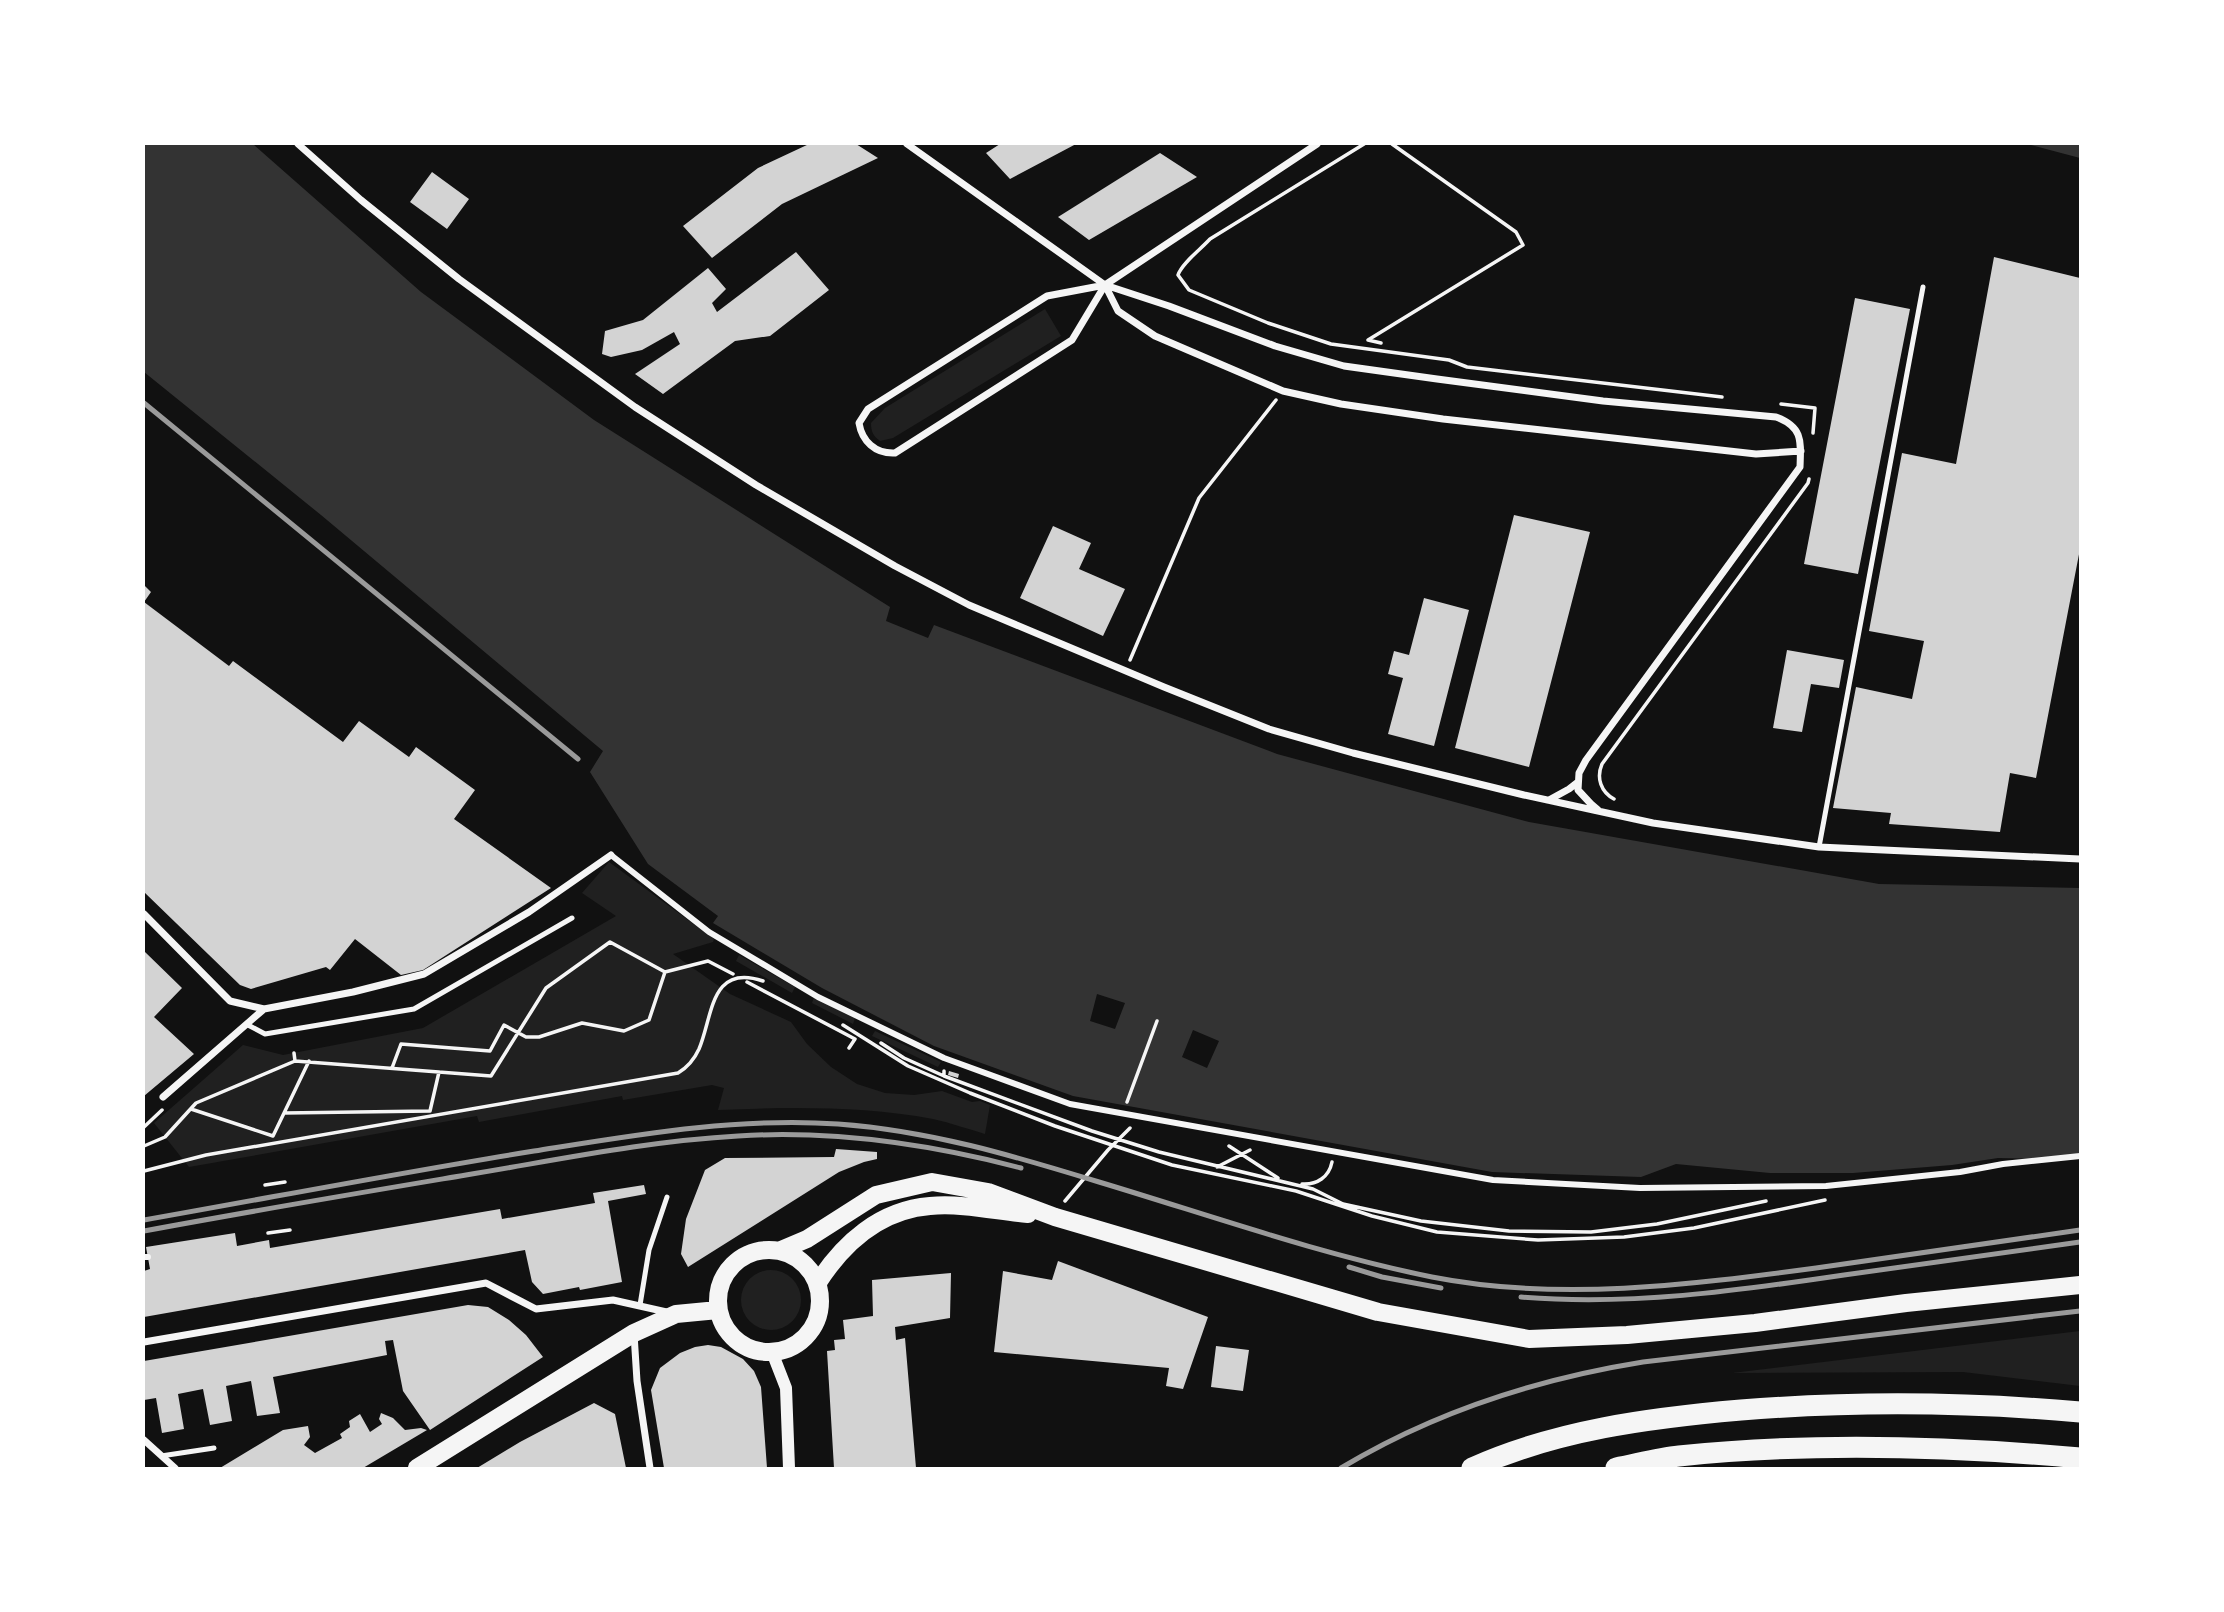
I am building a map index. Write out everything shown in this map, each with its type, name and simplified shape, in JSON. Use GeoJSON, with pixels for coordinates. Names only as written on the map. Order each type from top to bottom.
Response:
{"type":"FeatureCollection","features":[{"type":"Feature","properties":{"kind":"highway"},"geometry":{"type":"LineString","coordinates":[[1472,1468],[1551,1439],[1663,1417],[1800,1405],[2017,1406],[2081,1412]]}},
{"type":"Feature","properties":{"kind":"highway"},"geometry":{"type":"LineString","coordinates":[[1616,1468],[1676,1456],[1792,1448],[1895,1447],[2081,1458]]}},
{"type":"Feature","properties":{"kind":"main road"},"geometry":{"type":"LineString","coordinates":[[781,1250],[807,1239],[876,1195],[933,1182],[988,1192],[1055,1217],[1378,1312],[1530,1339],[1627,1335],[1755,1323],[2081,1284]]}},
{"type":"Feature","properties":{"kind":"main road"},"geometry":{"type":"LineString","coordinates":[[817,1284],[838,1255],[869,1226],[893,1213],[941,1206],[1055,1217]]}},
{"type":"Feature","properties":{"kind":"main road"},"geometry":{"type":"LineString","coordinates":[[764,1249],[781,1250],[796,1257],[809,1269],[817,1284],[820,1297],[819,1314],[813,1328],[802,1340],[788,1349],[772,1352],[743,1346],[731,1336],[718,1310],[718,1293],[723,1277],[733,1263],[747,1254],[764,1249]]}},
{"type":"Feature","properties":{"kind":"main road"},"geometry":{"type":"LineString","coordinates":[[417,1468],[634,1333],[676,1314],[718,1310]]}},
{"type":"Feature","properties":{"kind":"street"},"geometry":{"type":"LineString","coordinates":[[298,144],[361,200],[459,279],[635,407],[756,485],[895,566],[969,605],[1125,672],[1269,729],[1353,753],[1653,823],[1819,847],[2081,859]]}},
{"type":"Feature","properties":{"kind":"street"},"geometry":{"type":"LineString","coordinates":[[907,144],[1105,285],[1275,346],[1344,366],[1603,401],[1776,417],[1791,422],[1800,435],[1800,467],[1579,773],[1578,790],[1602,812]]}},
{"type":"Feature","properties":{"kind":"street"},"geometry":{"type":"LineString","coordinates":[[1105,285],[1072,340],[895,453],[885,453],[873,447],[862,436],[859,422],[868,409],[1047,296],[1105,285],[1317,144]]}},
{"type":"Feature","properties":{"kind":"street"},"geometry":{"type":"LineString","coordinates":[[1105,285],[1118,312],[1155,336],[1283,391],[1341,404],[1443,419],[1756,454],[1801,452]]}},
{"type":"Feature","properties":{"kind":"street"},"geometry":{"type":"LineString","coordinates":[[1549,800],[1560,796],[1578,782]]}},
{"type":"Feature","properties":{"kind":"street"},"geometry":{"type":"LineString","coordinates":[[144,914],[230,1001],[264,1009],[354,992],[424,974],[529,912],[611,855],[709,932],[818,996],[944,1058],[1070,1104],[1493,1180],[1640,1188],[1826,1186],[2081,1156]]}},
{"type":"Feature","properties":{"kind":"street"},"geometry":{"type":"LineString","coordinates":[[163,1097],[264,1009]]}},
{"type":"Feature","properties":{"kind":"street"},"geometry":{"type":"LineString","coordinates":[[144,1342],[485,1283],[536,1310],[613,1300],[676,1314]]}},
{"type":"Feature","properties":{"kind":"street"},"geometry":{"type":"LineString","coordinates":[[634,1333],[637,1381],[650,1468]]}},
{"type":"Feature","properties":{"kind":"street"},"geometry":{"type":"LineString","coordinates":[[772,1352],[786,1388],[789,1468]]}},
{"type":"Feature","properties":{"kind":"street"},"geometry":{"type":"LineString","coordinates":[[144,1440],[175,1468]]}},
{"type":"Feature","properties":{"kind":"lane"},"geometry":{"type":"LineString","coordinates":[[1819,847],[1923,287]]}},
{"type":"Feature","properties":{"kind":"lane"},"geometry":{"type":"LineString","coordinates":[[248,1025],[265,1034],[414,1009],[572,918]]}},
{"type":"Feature","properties":{"kind":"lane"},"geometry":{"type":"LineString","coordinates":[[640,1305],[649,1250],[667,1197]]}},
{"type":"Feature","properties":{"kind":"lane"},"geometry":{"type":"LineString","coordinates":[[162,1456],[214,1448]]}},
{"type":"Feature","properties":{"kind":"path"},"geometry":{"type":"LineString","coordinates":[[1364,144],[1210,239],[1194,257],[1181,266],[1178,275],[1182,282],[1189,290],[1245,314],[1331,344],[1449,360],[1467,367],[1724,397]]}},
{"type":"Feature","properties":{"kind":"path"},"geometry":{"type":"LineString","coordinates":[[1381,343],[1368,340],[1523,245],[1516,232],[1392,144]]}},
{"type":"Feature","properties":{"kind":"path"},"geometry":{"type":"LineString","coordinates":[[1125,672],[1199,498],[1283,391]]}},
{"type":"Feature","properties":{"kind":"path"},"geometry":{"type":"LineString","coordinates":[[1776,403],[1815,408],[1813,435]]}},
{"type":"Feature","properties":{"kind":"path"},"geometry":{"type":"LineString","coordinates":[[1618,802],[1606,795],[1601,784],[1598,774],[1602,764],[1808,483],[1810,475]]}},
{"type":"Feature","properties":{"kind":"path"},"geometry":{"type":"LineString","coordinates":[[144,1146],[165,1137],[196,1103],[295,1060],[491,1076],[546,988],[610,942],[665,972],[708,961],[733,974]]}},
{"type":"Feature","properties":{"kind":"path"},"geometry":{"type":"LineString","coordinates":[[392,1068],[401,1044],[490,1051],[504,1025],[526,1037],[539,1037],[582,1023],[624,1031],[649,1020],[665,972]]}},
{"type":"Feature","properties":{"kind":"path"},"geometry":{"type":"LineString","coordinates":[[144,1171],[206,1155],[678,1073],[689,1066],[699,1049],[716,994],[723,985],[739,978],[766,983]]}},
{"type":"Feature","properties":{"kind":"path"},"geometry":{"type":"LineString","coordinates":[[747,982],[855,1039],[849,1048]]}},
{"type":"Feature","properties":{"kind":"path"},"geometry":{"type":"LineString","coordinates":[[1123,1114],[1157,1021]]}},
{"type":"Feature","properties":{"kind":"path"},"geometry":{"type":"LineString","coordinates":[[843,1025],[908,1066],[970,1093]]}},
{"type":"Feature","properties":{"kind":"path"},"geometry":{"type":"LineString","coordinates":[[861,1030],[904,1058],[944,1076],[1092,1131],[1159,1152],[1313,1189],[1343,1204],[1421,1221],[1509,1231],[1591,1232],[1713,1214],[1776,1198]]}},
{"type":"Feature","properties":{"kind":"path"},"geometry":{"type":"LineString","coordinates":[[294,1053],[295,1060]]}},
{"type":"Feature","properties":{"kind":"path"},"geometry":{"type":"LineString","coordinates":[[944,1058],[944,1076]]}},
{"type":"Feature","properties":{"kind":"path"},"geometry":{"type":"LineString","coordinates":[[191,1109],[273,1136],[309,1062]]}},
{"type":"Feature","properties":{"kind":"path"},"geometry":{"type":"LineString","coordinates":[[261,1065],[264,1074]]}},
{"type":"Feature","properties":{"kind":"path"},"geometry":{"type":"LineString","coordinates":[[284,1113],[429,1111],[439,1072]]}},
{"type":"Feature","properties":{"kind":"path"},"geometry":{"type":"LineString","coordinates":[[1055,1217],[1108,1150],[1136,1124]]}},
{"type":"Feature","properties":{"kind":"path"},"geometry":{"type":"LineString","coordinates":[[1223,1142],[1276,1178],[1306,1185],[1324,1177],[1331,1167]]}},
{"type":"Feature","properties":{"kind":"path"},"geometry":{"type":"LineString","coordinates":[[265,1185],[285,1182]]}},
{"type":"Feature","properties":{"kind":"path"},"geometry":{"type":"LineString","coordinates":[[268,1233],[290,1230]]}},
{"type":"Feature","properties":{"kind":"shaded area"},"geometry":{"type":"Polygon","coordinates":[[[144,144],[253,144],[421,292],[594,420],[890,607],[886,621],[928,638],[934,625],[1277,754],[1529,822],[1879,884],[2080,888],[2080,1155],[2051,1159],[1998,1158],[1952,1165],[1853,1173],[1770,1173],[1676,1164],[1641,1177],[1492,1172],[1073,1096],[934,1046],[822,988],[713,923],[718,916],[648,864],[590,772],[603,751],[321,515],[144,372],[144,144]]]}},
{"type":"Feature","properties":{"kind":"shaded area"},"geometry":{"type":"Polygon","coordinates":[[[2027,144],[2080,144],[2080,158],[2027,144]]]}},
{"type":"Feature","properties":{"kind":"shaded area"},"geometry":{"type":"Polygon","coordinates":[[[1045,309],[1061,336],[893,438],[880,441],[874,435],[871,423],[885,408],[1045,309]]]}},
{"type":"Feature","properties":{"kind":"shaded area"},"geometry":{"type":"Polygon","coordinates":[[[609,862],[714,939],[713,942],[673,954],[730,994],[791,1022],[807,1044],[831,1067],[857,1084],[885,1093],[914,1095],[942,1091],[972,1102],[980,1101],[990,1105],[985,1134],[933,1119],[880,1112],[799,1108],[718,1110],[724,1088],[712,1085],[623,1100],[622,1096],[479,1122],[477,1116],[189,1167],[154,1123],[243,1045],[283,1055],[423,1028],[616,916],[582,893],[609,862]]]}},
{"type":"Feature","properties":{"kind":"shaded area"},"geometry":{"type":"Polygon","coordinates":[[[739,955],[795,987],[792,993],[736,961],[739,955]]]}},
{"type":"Feature","properties":{"kind":"shaded area"},"geometry":{"type":"Polygon","coordinates":[[[814,997],[855,1018],[853,1024],[812,1003],[814,997]]]}},
{"type":"Feature","properties":{"kind":"shaded area"},"geometry":{"type":"Polygon","coordinates":[[[875,1031],[941,1062],[938,1067],[872,1036],[875,1031]]]}},
{"type":"Feature","properties":{"kind":"shaded area"},"geometry":{"type":"Polygon","coordinates":[[[771,1270],[792,1279],[801,1300],[792,1321],[771,1330],[750,1321],[741,1300],[750,1279],[771,1270]]]}},
{"type":"Feature","properties":{"kind":"shaded area"},"geometry":{"type":"Polygon","coordinates":[[[2080,1331],[2080,1386],[1963,1372],[1732,1373],[2080,1331]]]}},
{"type":"Feature","properties":{"kind":"pier"},"geometry":{"type":"Polygon","coordinates":[[[1097,994],[1125,1003],[1115,1029],[1090,1021],[1097,994]]]}},
{"type":"Feature","properties":{"kind":"pier"},"geometry":{"type":"Polygon","coordinates":[[[1193,1030],[1219,1041],[1207,1068],[1182,1057],[1193,1030]]]}},
{"type":"Feature","properties":{"kind":"building"},"geometry":{"type":"Polygon","coordinates":[[[809,144],[856,144],[878,158],[782,204],[712,258],[683,226],[758,168],[809,144]]]}},
{"type":"Feature","properties":{"kind":"building"},"geometry":{"type":"Polygon","coordinates":[[[1000,144],[1076,144],[1010,179],[986,153],[1000,144]]]}},
{"type":"Feature","properties":{"kind":"building"},"geometry":{"type":"Polygon","coordinates":[[[1160,153],[1197,177],[1089,240],[1058,217],[1160,153]]]}},
{"type":"Feature","properties":{"kind":"building"},"geometry":{"type":"Polygon","coordinates":[[[432,172],[469,199],[447,229],[410,202],[432,172]]]}},
{"type":"Feature","properties":{"kind":"building"},"geometry":{"type":"Polygon","coordinates":[[[796,252],[829,290],[770,336],[735,341],[663,394],[635,374],[680,344],[674,332],[642,350],[611,357],[602,354],[605,331],[643,320],[708,268],[726,289],[712,303],[717,312],[796,252]]]}},
{"type":"Feature","properties":{"kind":"building"},"geometry":{"type":"Polygon","coordinates":[[[1994,257],[2080,278],[2080,549],[2036,778],[2010,773],[2000,832],[1889,824],[1891,813],[1833,808],[1856,687],[1912,699],[1924,641],[1869,631],[1902,453],[1956,464],[1994,257]]]}},
{"type":"Feature","properties":{"kind":"building"},"geometry":{"type":"Polygon","coordinates":[[[1855,298],[1910,309],[1858,574],[1804,564],[1855,298]]]}},
{"type":"Feature","properties":{"kind":"building"},"geometry":{"type":"Polygon","coordinates":[[[1514,515],[1590,532],[1529,767],[1455,748],[1514,515]]]}},
{"type":"Feature","properties":{"kind":"building"},"geometry":{"type":"Polygon","coordinates":[[[1053,526],[1091,543],[1079,569],[1125,589],[1103,636],[1020,598],[1053,526]]]}},
{"type":"Feature","properties":{"kind":"building"},"geometry":{"type":"Polygon","coordinates":[[[144,585],[151,592],[144,602],[144,585]]]}},
{"type":"Feature","properties":{"kind":"building"},"geometry":{"type":"Polygon","coordinates":[[[1424,598],[1469,610],[1434,746],[1388,734],[1403,678],[1388,674],[1394,651],[1409,655],[1424,598]]]}},
{"type":"Feature","properties":{"kind":"building"},"geometry":{"type":"Polygon","coordinates":[[[144,602],[229,666],[233,661],[343,742],[359,721],[409,757],[416,747],[475,790],[454,819],[551,888],[423,970],[401,975],[355,939],[330,970],[326,967],[251,989],[240,985],[144,892],[144,602]]]}},
{"type":"Feature","properties":{"kind":"building"},"geometry":{"type":"Polygon","coordinates":[[[1787,650],[1844,660],[1839,688],[1811,684],[1802,732],[1773,728],[1787,650]]]}},
{"type":"Feature","properties":{"kind":"building"},"geometry":{"type":"Polygon","coordinates":[[[144,951],[182,988],[154,1017],[194,1054],[144,1096],[144,951]]]}},
{"type":"Feature","properties":{"kind":"building"},"geometry":{"type":"Polygon","coordinates":[[[949,1071],[959,1074],[958,1078],[948,1075],[949,1071]]]}},
{"type":"Feature","properties":{"kind":"building"},"geometry":{"type":"Polygon","coordinates":[[[836,1149],[877,1152],[877,1159],[839,1172],[688,1267],[681,1254],[686,1219],[705,1170],[725,1158],[834,1157],[836,1149]]]}},
{"type":"Feature","properties":{"kind":"building"},"geometry":{"type":"Polygon","coordinates":[[[644,1185],[646,1194],[608,1201],[622,1282],[543,1294],[532,1282],[525,1250],[144,1317],[144,1271],[150,1269],[146,1247],[235,1233],[237,1246],[269,1240],[270,1248],[500,1209],[502,1219],[595,1203],[593,1193],[644,1185]]]}},
{"type":"Feature","properties":{"kind":"building"},"geometry":{"type":"Polygon","coordinates":[[[1058,1261],[1208,1317],[1183,1389],[1166,1386],[1169,1368],[994,1352],[1003,1271],[1052,1280],[1058,1261]]]}},
{"type":"Feature","properties":{"kind":"building"},"geometry":{"type":"Polygon","coordinates":[[[951,1273],[950,1318],[895,1327],[896,1340],[905,1338],[916,1468],[834,1468],[827,1351],[835,1350],[834,1340],[845,1339],[843,1320],[873,1316],[872,1280],[951,1273]]]}},
{"type":"Feature","properties":{"kind":"building"},"geometry":{"type":"Polygon","coordinates":[[[468,1305],[488,1307],[509,1320],[526,1335],[543,1357],[430,1430],[403,1391],[393,1340],[385,1341],[387,1355],[273,1377],[280,1413],[257,1416],[251,1381],[226,1386],[232,1421],[210,1425],[203,1389],[178,1394],[184,1429],[162,1433],[156,1398],[144,1400],[144,1361],[468,1305]]]}},
{"type":"Feature","properties":{"kind":"building"},"geometry":{"type":"Polygon","coordinates":[[[708,1345],[721,1347],[743,1359],[754,1371],[761,1387],[767,1468],[664,1468],[651,1390],[660,1368],[680,1353],[708,1345]]]}},
{"type":"Feature","properties":{"kind":"building"},"geometry":{"type":"Polygon","coordinates":[[[1216,1346],[1249,1350],[1243,1391],[1211,1387],[1216,1346]]]}},
{"type":"Feature","properties":{"kind":"building"},"geometry":{"type":"Polygon","coordinates":[[[594,1403],[615,1414],[626,1468],[477,1468],[520,1442],[594,1403]]]}},
{"type":"Feature","properties":{"kind":"building"},"geometry":{"type":"Polygon","coordinates":[[[381,1413],[393,1418],[405,1430],[427,1430],[363,1468],[220,1468],[283,1430],[308,1426],[310,1437],[304,1445],[315,1453],[342,1438],[340,1434],[350,1427],[349,1421],[360,1414],[370,1432],[382,1424],[379,1419],[381,1413]]]}},
{"type":"Feature","properties":{"kind":"railway"},"geometry":{"type":"LineString","coordinates":[[144,403],[578,759]]}},
{"type":"Feature","properties":{"kind":"railway"},"geometry":{"type":"LineString","coordinates":[[144,1220],[436,1167],[610,1139],[724,1125],[800,1122],[872,1127],[938,1138],[1034,1163],[1390,1268],[1432,1277],[1528,1289],[1624,1288],[1720,1280],[2080,1230]]}},
{"type":"Feature","properties":{"kind":"railway"},"geometry":{"type":"LineString","coordinates":[[144,1231],[602,1152],[704,1138],[774,1135],[845,1137],[951,1152],[1021,1168]]}},
{"type":"Feature","properties":{"kind":"railway"},"geometry":{"type":"LineString","coordinates":[[1521,1297],[1602,1300],[1683,1295],[2080,1242]]}},
{"type":"Feature","properties":{"kind":"railway"},"geometry":{"type":"LineString","coordinates":[[1349,1267],[1382,1277],[1441,1288]]}},
{"type":"Feature","properties":{"kind":"railway"},"geometry":{"type":"LineString","coordinates":[[1341,1468],[1376,1448],[1449,1414],[1525,1388],[1603,1369],[1643,1362],[2080,1311]]}}]}
